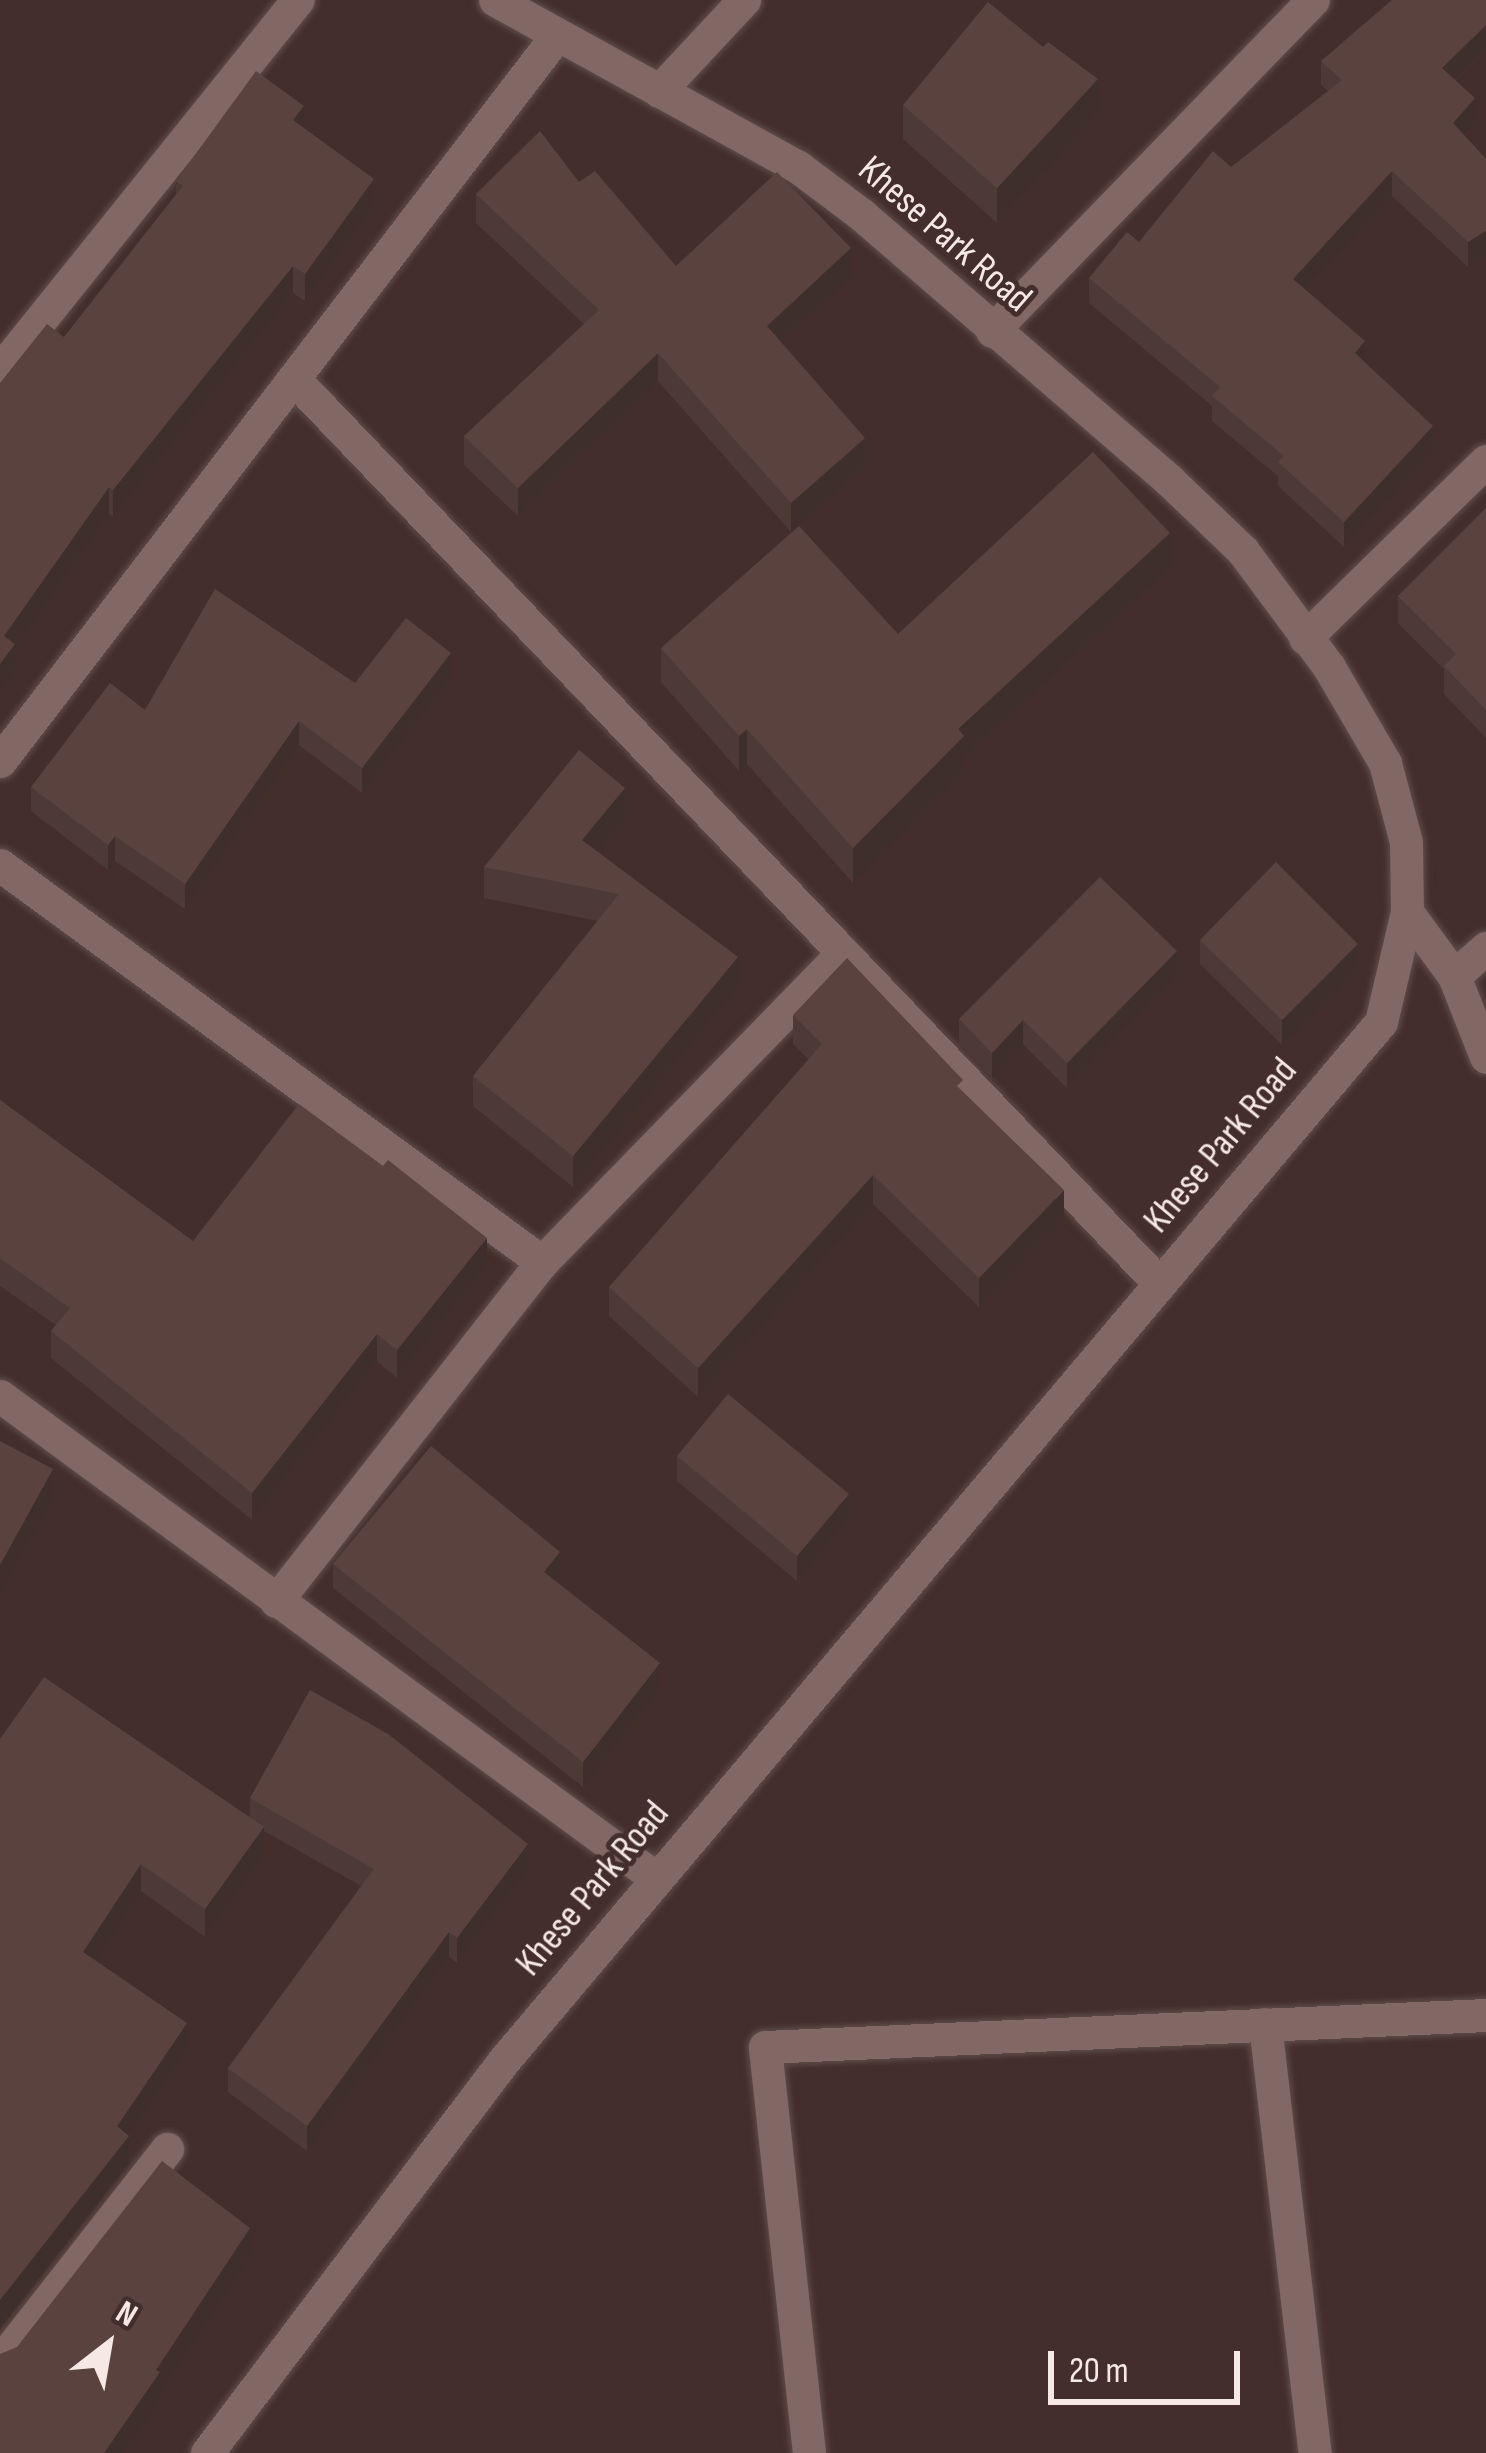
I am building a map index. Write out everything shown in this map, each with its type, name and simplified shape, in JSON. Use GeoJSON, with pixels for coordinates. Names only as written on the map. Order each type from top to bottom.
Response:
{"type":"FeatureCollection","features":[{"type":"Feature","properties":{"kind":"street"},"geometry":{"type":"LineString","coordinates":[[0,370],[298,0]]}},
{"type":"Feature","properties":{"kind":"street","name":"Khese Park Road"},"geometry":{"type":"LineString","coordinates":[[207,2453],[506,2059],[1381,1022],[1407,912],[1406,842],[1385,763],[1329,667],[1243,551],[1169,480],[992,332],[862,215],[798,167],[495,0]]}},
{"type":"Feature","properties":{"kind":"street"},"geometry":{"type":"LineString","coordinates":[[659,91],[744,0]]}},
{"type":"Feature","properties":{"kind":"street"},"geometry":{"type":"LineString","coordinates":[[992,332],[1312,0]]}},
{"type":"Feature","properties":{"kind":"street"},"geometry":{"type":"LineString","coordinates":[[0,761],[556,35]]}},
{"type":"Feature","properties":{"kind":"street"},"geometry":{"type":"LineString","coordinates":[[294,379],[1159,1283]]}},
{"type":"Feature","properties":{"kind":"street"},"geometry":{"type":"LineString","coordinates":[[1305,638],[1486,461]]}},
{"type":"Feature","properties":{"kind":"street"},"geometry":{"type":"LineString","coordinates":[[0,865],[542,1262]]}},
{"type":"Feature","properties":{"kind":"street"},"geometry":{"type":"LineString","coordinates":[[1407,912],[1454,976],[1486,1057]]}},
{"type":"Feature","properties":{"kind":"street"},"geometry":{"type":"LineString","coordinates":[[1454,976],[1486,948]]}},
{"type":"Feature","properties":{"kind":"street"},"geometry":{"type":"LineString","coordinates":[[276,1601],[542,1262],[843,953]]}},
{"type":"Feature","properties":{"kind":"street"},"geometry":{"type":"LineString","coordinates":[[0,1396],[656,1878]]}},
{"type":"Feature","properties":{"kind":"street"},"geometry":{"type":"LineString","coordinates":[[809,2453],[765,2047],[1486,2015]]}},
{"type":"Feature","properties":{"kind":"street"},"geometry":{"type":"LineString","coordinates":[[1265,2024],[1315,2453]]}},
{"type":"Feature","properties":{"kind":"street"},"geometry":{"type":"LineString","coordinates":[[0,2362],[167,2149]]}},
{"type":"Feature","properties":{"kind":"building"},"geometry":{"type":"Polygon","coordinates":[[[1392,0],[1486,0],[1486,25],[1442,68],[1475,98],[1453,123],[1486,159],[1486,231],[1468,242],[1392,171],[1293,279],[1365,341],[1355,353],[1433,426],[1344,522],[1278,462],[1284,456],[1212,396],[1220,387],[1089,278],[1127,232],[1139,242],[1213,151],[1231,167],[1342,80],[1321,61],[1392,0]]]}},
{"type":"Feature","properties":{"kind":"building"},"geometry":{"type":"Polygon","coordinates":[[[988,2],[1043,47],[1048,42],[1098,79],[997,188],[903,105],[988,2]]]}},
{"type":"Feature","properties":{"kind":"building"},"geometry":{"type":"Polygon","coordinates":[[[256,71],[304,106],[293,120],[374,179],[305,274],[293,266],[113,490],[109,487],[4,636],[15,644],[0,664],[0,383],[47,324],[64,337],[183,186],[176,181],[256,71]]]}},
{"type":"Feature","properties":{"kind":"building"},"geometry":{"type":"Polygon","coordinates":[[[540,131],[579,182],[595,171],[676,266],[777,172],[851,248],[767,326],[865,438],[791,503],[658,353],[518,488],[464,436],[599,310],[476,194],[540,131]]]}},
{"type":"Feature","properties":{"kind":"building"},"geometry":{"type":"Polygon","coordinates":[[[1093,452],[1170,533],[958,729],[964,736],[853,848],[747,729],[739,736],[661,648],[799,526],[898,634],[1093,452]]]}},
{"type":"Feature","properties":{"kind":"building"},"geometry":{"type":"Polygon","coordinates":[[[1486,508],[1486,710],[1444,666],[1456,654],[1398,596],[1486,508]]]}},
{"type":"Feature","properties":{"kind":"building"},"geometry":{"type":"Polygon","coordinates":[[[215,589],[355,683],[406,618],[451,653],[362,768],[299,721],[185,884],[115,836],[108,845],[31,787],[110,683],[145,710],[215,589]]]}},
{"type":"Feature","properties":{"kind":"building"},"geometry":{"type":"Polygon","coordinates":[[[579,750],[625,788],[582,840],[738,957],[573,1156],[473,1076],[619,894],[484,867],[579,750]]]}},
{"type":"Feature","properties":{"kind":"building"},"geometry":{"type":"Polygon","coordinates":[[[1276,862],[1358,944],[1282,1020],[1200,940],[1276,862]]]}},
{"type":"Feature","properties":{"kind":"building"},"geometry":{"type":"Polygon","coordinates":[[[1100,877],[1177,951],[1067,1063],[1023,1020],[992,1053],[959,1019],[1100,877]]]}},
{"type":"Feature","properties":{"kind":"building"},"geometry":{"type":"Polygon","coordinates":[[[847,958],[963,1080],[957,1086],[1064,1190],[979,1278],[873,1175],[698,1368],[609,1287],[822,1044],[793,1015],[847,958]]]}},
{"type":"Feature","properties":{"kind":"building"},"geometry":{"type":"Polygon","coordinates":[[[0,1100],[193,1241],[299,1104],[383,1166],[388,1160],[487,1238],[397,1350],[377,1334],[252,1493],[51,1331],[70,1308],[0,1258],[0,1100]]]}},
{"type":"Feature","properties":{"kind":"building"},"geometry":{"type":"Polygon","coordinates":[[[728,1394],[849,1494],[797,1556],[677,1456],[728,1394]]]}},
{"type":"Feature","properties":{"kind":"building"},"geometry":{"type":"Polygon","coordinates":[[[0,1441],[53,1469],[0,1565],[0,1441]]]}},
{"type":"Feature","properties":{"kind":"building"},"geometry":{"type":"Polygon","coordinates":[[[431,1446],[560,1552],[544,1572],[660,1663],[583,1762],[333,1564],[431,1446]]]}},
{"type":"Feature","properties":{"kind":"building"},"geometry":{"type":"Polygon","coordinates":[[[44,1677],[264,1827],[205,1909],[141,1864],[83,1952],[187,2023],[117,2126],[129,2136],[0,2300],[0,1739],[44,1677]]]}},
{"type":"Feature","properties":{"kind":"building"},"geometry":{"type":"Polygon","coordinates":[[[310,1690],[388,1734],[528,1844],[457,1938],[449,1932],[307,2126],[228,2068],[374,1869],[250,1798],[310,1690]]]}},
{"type":"Feature","properties":{"kind":"building"},"geometry":{"type":"Polygon","coordinates":[[[162,2161],[250,2228],[104,2453],[0,2453],[0,2354],[17,2347],[162,2161]]]}}]}
